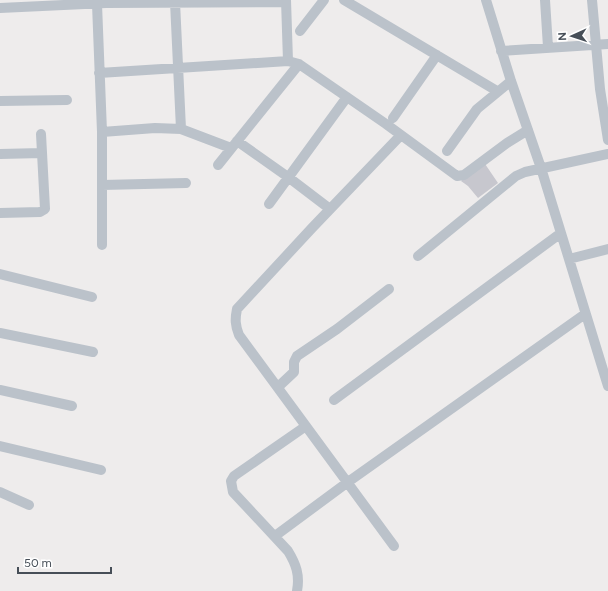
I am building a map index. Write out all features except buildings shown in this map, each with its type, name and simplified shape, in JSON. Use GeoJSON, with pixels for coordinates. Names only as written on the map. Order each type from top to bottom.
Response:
{"type":"FeatureCollection","features":[{"type":"Feature","properties":{"kind":"street"},"geometry":{"type":"LineString","coordinates":[[300,31],[324,0]]}},
{"type":"Feature","properties":{"kind":"street"},"geometry":{"type":"LineString","coordinates":[[344,0],[497,92]]}},
{"type":"Feature","properties":{"kind":"street"},"geometry":{"type":"LineString","coordinates":[[486,0],[501,51],[541,168],[608,386]]}},
{"type":"Feature","properties":{"kind":"street"},"geometry":{"type":"LineString","coordinates":[[545,0],[548,47]]}},
{"type":"Feature","properties":{"kind":"street"},"geometry":{"type":"LineString","coordinates":[[592,0],[600,89],[608,140]]}},
{"type":"Feature","properties":{"kind":"street"},"geometry":{"type":"LineString","coordinates":[[0,8],[14,4],[286,1],[294,62],[218,165]]}},
{"type":"Feature","properties":{"kind":"street"},"geometry":{"type":"LineString","coordinates":[[102,245],[102,132],[99,73],[103,2]]}},
{"type":"Feature","properties":{"kind":"street"},"geometry":{"type":"LineString","coordinates":[[175,2],[181,129]]}},
{"type":"Feature","properties":{"kind":"street"},"geometry":{"type":"LineString","coordinates":[[501,51],[608,44]]}},
{"type":"Feature","properties":{"kind":"street"},"geometry":{"type":"LineString","coordinates":[[393,118],[437,55]]}},
{"type":"Feature","properties":{"kind":"street"},"geometry":{"type":"LineString","coordinates":[[99,73],[177,67],[294,62],[347,97],[454,174],[460,176],[464,175],[507,143],[528,130]]}},
{"type":"Feature","properties":{"kind":"street"},"geometry":{"type":"LineString","coordinates":[[447,151],[477,109],[511,80]]}},
{"type":"Feature","properties":{"kind":"street"},"geometry":{"type":"LineString","coordinates":[[269,204],[347,97]]}},
{"type":"Feature","properties":{"kind":"street"},"geometry":{"type":"LineString","coordinates":[[0,101],[66,100]]}},
{"type":"Feature","properties":{"kind":"street"},"geometry":{"type":"LineString","coordinates":[[102,132],[155,128],[181,129],[234,145],[288,177],[330,209]]}},
{"type":"Feature","properties":{"kind":"street"},"geometry":{"type":"LineString","coordinates":[[0,213],[40,212],[45,209],[41,134]]}},
{"type":"Feature","properties":{"kind":"street"},"geometry":{"type":"LineString","coordinates":[[394,546],[239,335],[235,319],[238,309],[330,209],[401,136]]}},
{"type":"Feature","properties":{"kind":"street"},"geometry":{"type":"LineString","coordinates":[[0,154],[42,153]]}},
{"type":"Feature","properties":{"kind":"street"},"geometry":{"type":"LineString","coordinates":[[418,256],[516,176],[541,168],[608,154]]}},
{"type":"Feature","properties":{"kind":"street"},"geometry":{"type":"LineString","coordinates":[[102,185],[186,183]]}},
{"type":"Feature","properties":{"kind":"street"},"geometry":{"type":"LineString","coordinates":[[334,400],[561,233]]}},
{"type":"Feature","properties":{"kind":"street"},"geometry":{"type":"LineString","coordinates":[[569,259],[608,249]]}},
{"type":"Feature","properties":{"kind":"street"},"geometry":{"type":"LineString","coordinates":[[0,274],[92,297]]}},
{"type":"Feature","properties":{"kind":"street"},"geometry":{"type":"LineString","coordinates":[[278,387],[294,372],[294,362],[297,356],[337,329],[389,289]]}},
{"type":"Feature","properties":{"kind":"street"},"geometry":{"type":"LineString","coordinates":[[275,536],[348,482],[586,314]]}},
{"type":"Feature","properties":{"kind":"street"},"geometry":{"type":"LineString","coordinates":[[0,332],[93,352]]}},
{"type":"Feature","properties":{"kind":"street"},"geometry":{"type":"LineString","coordinates":[[597,352],[608,352]]}},
{"type":"Feature","properties":{"kind":"street"},"geometry":{"type":"LineString","coordinates":[[0,390],[72,406]]}},
{"type":"Feature","properties":{"kind":"street"},"geometry":{"type":"LineString","coordinates":[[297,591],[299,580],[295,562],[275,536],[233,492],[231,481],[234,476],[306,426]]}},
{"type":"Feature","properties":{"kind":"street"},"geometry":{"type":"LineString","coordinates":[[0,446],[101,470]]}},
{"type":"Feature","properties":{"kind":"street"},"geometry":{"type":"LineString","coordinates":[[0,492],[29,505]]}}]}
